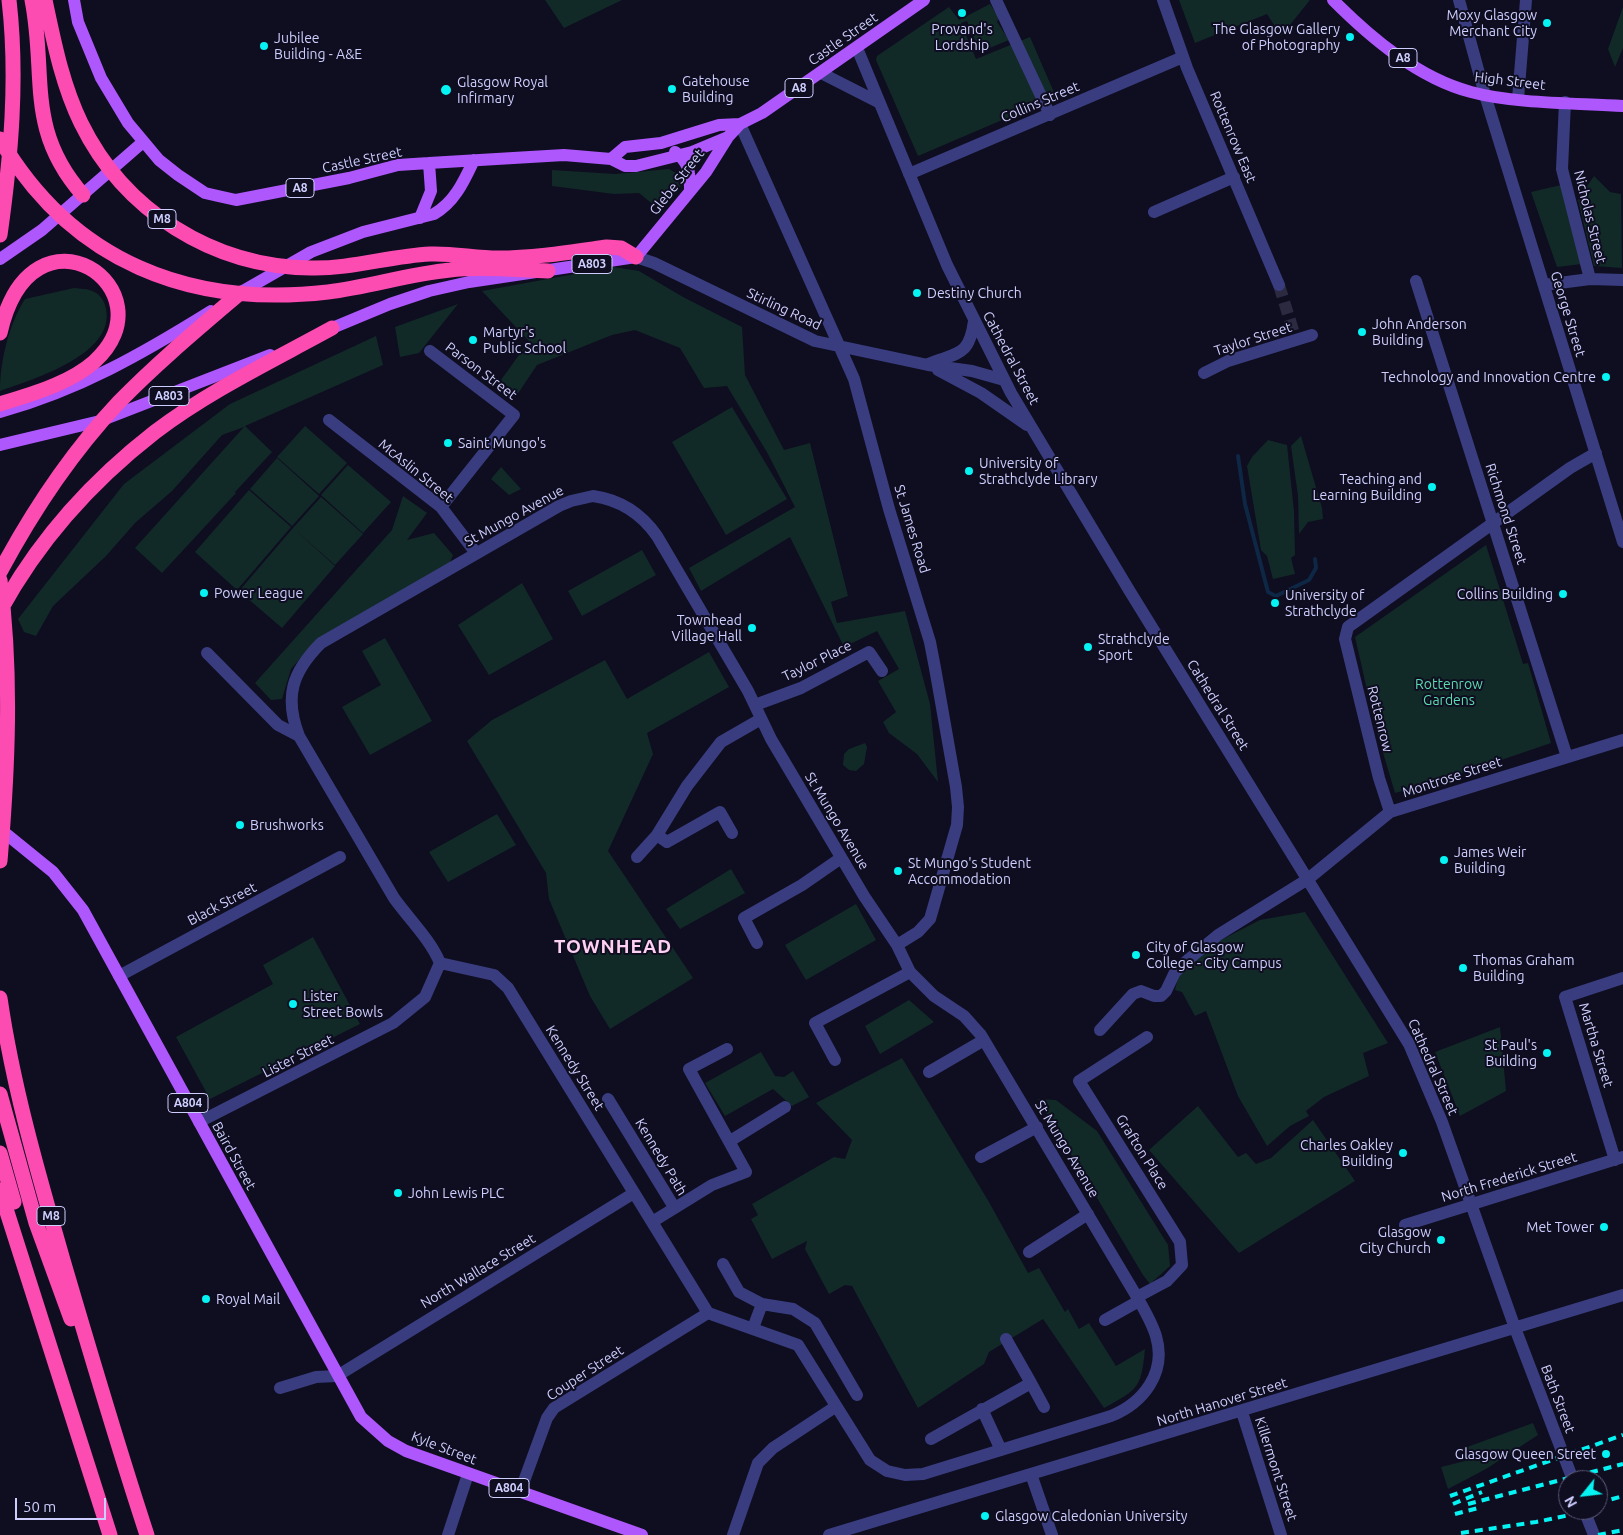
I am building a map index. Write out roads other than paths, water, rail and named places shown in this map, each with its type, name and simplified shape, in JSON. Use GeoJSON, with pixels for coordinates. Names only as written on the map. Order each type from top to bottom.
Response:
{"type":"FeatureCollection","features":[{"type":"Feature","properties":{"kind":"highway"},"geometry":{"type":"LineString","coordinates":[[0,235],[8,176],[6,134],[13,52],[9,0]]}},
{"type":"Feature","properties":{"kind":"highway"},"geometry":{"type":"LineString","coordinates":[[32,0],[40,92],[47,134],[61,167],[84,195]]}},
{"type":"Feature","properties":{"kind":"highway","name":"M8"},"geometry":{"type":"LineString","coordinates":[[45,0],[66,85],[81,122],[97,152],[116,177],[138,200],[189,237],[234,256],[295,268],[343,267],[433,254],[486,258],[521,257],[614,247],[636,257]]}},
{"type":"Feature","properties":{"kind":"highway"},"geometry":{"type":"LineString","coordinates":[[6,134],[35,188],[58,212],[88,237],[135,266],[196,288],[251,296],[280,296],[328,292],[452,269],[548,270]]}},
{"type":"Feature","properties":{"kind":"highway"},"geometry":{"type":"LineString","coordinates":[[0,333],[9,304],[23,279],[39,267],[64,262],[89,268],[108,284],[115,297],[118,311],[117,326],[113,339],[99,357],[80,372],[56,384],[0,404]]}},
{"type":"Feature","properties":{"kind":"highway"},"geometry":{"type":"LineString","coordinates":[[0,572],[45,497],[72,458],[118,403],[188,331],[240,293]]}},
{"type":"Feature","properties":{"kind":"highway"},"geometry":{"type":"LineString","coordinates":[[0,612],[12,590],[55,528],[88,491],[155,432],[205,399],[332,328]]}},
{"type":"Feature","properties":{"kind":"highway"},"geometry":{"type":"LineString","coordinates":[[0,580],[8,692],[6,781],[0,861]]}},
{"type":"Feature","properties":{"kind":"highway"},"geometry":{"type":"LineString","coordinates":[[0,644],[8,692]]}},
{"type":"Feature","properties":{"kind":"highway","name":"M8"},"geometry":{"type":"LineString","coordinates":[[0,998],[20,1105],[113,1431],[147,1535]]}},
{"type":"Feature","properties":{"kind":"highway","name":"M8"},"geometry":{"type":"LineString","coordinates":[[0,1094],[36,1223],[113,1431]]}},
{"type":"Feature","properties":{"kind":"highway","name":"M8"},"geometry":{"type":"LineString","coordinates":[[0,1153],[73,1418]]}},
{"type":"Feature","properties":{"kind":"highway","name":"M8"},"geometry":{"type":"LineString","coordinates":[[0,1190],[110,1535]]}},
{"type":"Feature","properties":{"kind":"highway"},"geometry":{"type":"LineString","coordinates":[[113,1431],[156,1535]]}},
{"type":"Feature","properties":{"kind":"highway","name":"M8"},"geometry":{"type":"LineString","coordinates":[[90,1474],[106,1535]]}},
{"type":"Feature","properties":{"kind":"main road","name":"A8"},"geometry":{"type":"LineString","coordinates":[[74,0],[78,22],[101,78],[128,123],[143,142]]}},
{"type":"Feature","properties":{"kind":"main road","name":"Castle Street"},"geometry":{"type":"LineString","coordinates":[[611,158],[625,147],[661,143],[719,125],[740,124],[762,113],[924,0]]}},
{"type":"Feature","properties":{"kind":"main road","name":"High Street"},"geometry":{"type":"LineString","coordinates":[[1333,0],[1372,36],[1402,58],[1454,86],[1485,95],[1518,99],[1623,106]]}},
{"type":"Feature","properties":{"kind":"main road","name":"Glebe Street"},"geometry":{"type":"LineString","coordinates":[[636,257],[690,189],[706,172],[728,137],[740,124]]}},
{"type":"Feature","properties":{"kind":"main road","name":"Castle Street"},"geometry":{"type":"LineString","coordinates":[[143,142],[178,175],[205,193],[236,200],[350,178],[398,165],[564,155],[611,158],[624,166],[701,149],[728,137]]}},
{"type":"Feature","properties":{"kind":"main road"},"geometry":{"type":"LineString","coordinates":[[0,259],[42,230],[143,142]]}},
{"type":"Feature","properties":{"kind":"main road"},"geometry":{"type":"LineString","coordinates":[[661,143],[679,155],[690,168],[690,189]]}},
{"type":"Feature","properties":{"kind":"main road"},"geometry":{"type":"LineString","coordinates":[[240,293],[311,252],[363,232],[434,214],[451,201],[464,181],[474,160]]}},
{"type":"Feature","properties":{"kind":"main road"},"geometry":{"type":"LineString","coordinates":[[420,218],[431,191],[429,163]]}},
{"type":"Feature","properties":{"kind":"main road","name":"A803"},"geometry":{"type":"LineString","coordinates":[[0,444],[74,428],[109,418],[216,378],[390,304],[429,291],[469,282],[636,257]]}},
{"type":"Feature","properties":{"kind":"main road"},"geometry":{"type":"LineString","coordinates":[[0,412],[78,386],[188,331]]}},
{"type":"Feature","properties":{"kind":"main road","name":"Baird Street"},"geometry":{"type":"LineString","coordinates":[[0,829],[20,844],[66,886],[83,910],[337,1376],[361,1417],[379,1435]]}},
{"type":"Feature","properties":{"kind":"main road","name":"Kyle Street"},"geometry":{"type":"LineString","coordinates":[[379,1435],[406,1451],[642,1535]]}},
{"type":"Feature","properties":{"kind":"street"},"geometry":{"type":"LineString","coordinates":[[996,0],[1050,115]]}},
{"type":"Feature","properties":{"kind":"street","name":"Rottenrow East"},"geometry":{"type":"LineString","coordinates":[[1163,0],[1183,57],[1279,285]]}},
{"type":"Feature","properties":{"kind":"street","name":"George Street"},"geometry":{"type":"LineString","coordinates":[[1459,0],[1485,95],[1596,453],[1620,519],[1623,542]]}},
{"type":"Feature","properties":{"kind":"street"},"geometry":{"type":"LineString","coordinates":[[1518,99],[1526,0]]}},
{"type":"Feature","properties":{"kind":"street","name":"Cathedral Street"},"geometry":{"type":"LineString","coordinates":[[857,48],[947,265],[1004,380],[1409,1044],[1442,1122],[1515,1328]]}},
{"type":"Feature","properties":{"kind":"street","name":"Collins Street"},"geometry":{"type":"LineString","coordinates":[[909,174],[1183,57]]}},
{"type":"Feature","properties":{"kind":"street"},"geometry":{"type":"LineString","coordinates":[[821,73],[878,102]]}},
{"type":"Feature","properties":{"kind":"street","name":"Nicholas Street"},"geometry":{"type":"LineString","coordinates":[[1565,102],[1562,169],[1590,279]]}},
{"type":"Feature","properties":{"kind":"street","name":"St James Road"},"geometry":{"type":"LineString","coordinates":[[740,124],[854,379],[889,509],[930,642],[958,807],[957,826],[930,919],[918,932],[897,945]]}},
{"type":"Feature","properties":{"kind":"street"},"geometry":{"type":"LineString","coordinates":[[1154,212],[1234,177]]}},
{"type":"Feature","properties":{"kind":"street","name":"Stirling Road"},"geometry":{"type":"LineString","coordinates":[[636,257],[654,263],[807,338],[840,347],[864,350],[928,365],[972,371],[1004,380]]}},
{"type":"Feature","properties":{"kind":"street"},"geometry":{"type":"LineString","coordinates":[[1544,285],[1590,279],[1623,280]]}},
{"type":"Feature","properties":{"kind":"street","name":"Richmond Street"},"geometry":{"type":"LineString","coordinates":[[1416,280],[1567,757]]}},
{"type":"Feature","properties":{"kind":"street"},"geometry":{"type":"LineString","coordinates":[[928,365],[962,351],[971,340],[974,321]]}},
{"type":"Feature","properties":{"kind":"street","name":"Taylor Street"},"geometry":{"type":"LineString","coordinates":[[1204,373],[1228,361],[1312,335]]}},
{"type":"Feature","properties":{"kind":"street","name":"Parson Street"},"geometry":{"type":"LineString","coordinates":[[430,351],[514,414],[441,507]]}},
{"type":"Feature","properties":{"kind":"street","name":"Stirling Road"},"geometry":{"type":"LineString","coordinates":[[928,365],[968,385],[1032,428]]}},
{"type":"Feature","properties":{"kind":"street","name":"McAslin Street"},"geometry":{"type":"LineString","coordinates":[[329,420],[441,507],[476,553]]}},
{"type":"Feature","properties":{"kind":"street"},"geometry":{"type":"LineString","coordinates":[[1493,523],[1570,468],[1596,453]]}},
{"type":"Feature","properties":{"kind":"street","name":"St Mungo Avenue"},"geometry":{"type":"LineString","coordinates":[[299,736],[293,719],[292,694],[297,675],[312,652],[332,636],[571,501],[593,496],[616,501],[629,508],[650,526],[842,858],[879,920],[897,945],[910,972],[934,996],[964,1016],[984,1040],[1138,1299],[1157,1338],[1158,1356],[1154,1379],[1137,1402],[1111,1416],[922,1474],[905,1475],[886,1471],[878,1467],[865,1454],[835,1407]]}},
{"type":"Feature","properties":{"kind":"street","name":"Rottenrow"},"geometry":{"type":"LineString","coordinates":[[1390,812],[1379,778],[1345,639],[1346,632],[1348,627],[1356,620],[1493,523]]}},
{"type":"Feature","properties":{"kind":"street","name":"Taylor Place"},"geometry":{"type":"LineString","coordinates":[[755,705],[801,688],[869,652],[882,671]]}},
{"type":"Feature","properties":{"kind":"street"},"geometry":{"type":"LineString","coordinates":[[207,653],[278,725],[299,736],[394,898],[431,945],[440,963]]}},
{"type":"Feature","properties":{"kind":"street"},"geometry":{"type":"LineString","coordinates":[[637,857],[657,835],[686,786],[720,742],[761,719]]}},
{"type":"Feature","properties":{"kind":"street","name":"Montrose Street"},"geometry":{"type":"LineString","coordinates":[[1100,1030],[1133,994],[1141,991],[1154,996],[1161,996],[1166,991],[1179,968],[1207,945],[1308,879],[1331,858],[1390,812],[1623,740]]}},
{"type":"Feature","properties":{"kind":"street"},"geometry":{"type":"LineString","coordinates":[[657,835],[667,842],[720,812],[732,833]]}},
{"type":"Feature","properties":{"kind":"street","name":"Black Street"},"geometry":{"type":"LineString","coordinates":[[120,976],[340,857]]}},
{"type":"Feature","properties":{"kind":"street"},"geometry":{"type":"LineString","coordinates":[[757,942],[744,918],[802,885],[842,858]]}},
{"type":"Feature","properties":{"kind":"street","name":"Lister Street"},"geometry":{"type":"LineString","coordinates":[[199,1122],[393,1023],[425,997],[440,963]]}},
{"type":"Feature","properties":{"kind":"street","name":"Kennedy Street"},"geometry":{"type":"LineString","coordinates":[[440,963],[482,971],[501,980],[708,1313]]}},
{"type":"Feature","properties":{"kind":"street"},"geometry":{"type":"LineString","coordinates":[[835,1060],[815,1023],[910,972]]}},
{"type":"Feature","properties":{"kind":"street","name":"Martha Street"},"geometry":{"type":"LineString","coordinates":[[1619,1158],[1565,997],[1623,978]]}},
{"type":"Feature","properties":{"kind":"street","name":"Grafton Place"},"geometry":{"type":"LineString","coordinates":[[1138,1299],[1167,1281],[1182,1265],[1180,1242],[1079,1081],[1147,1036]]}},
{"type":"Feature","properties":{"kind":"street"},"geometry":{"type":"LineString","coordinates":[[928,1072],[984,1040]]}},
{"type":"Feature","properties":{"kind":"street"},"geometry":{"type":"LineString","coordinates":[[674,1207],[712,1185],[746,1172],[689,1070],[727,1049]]}},
{"type":"Feature","properties":{"kind":"street","name":"Kennedy Path"},"geometry":{"type":"LineString","coordinates":[[608,1100],[674,1207],[652,1222]]}},
{"type":"Feature","properties":{"kind":"street"},"geometry":{"type":"LineString","coordinates":[[730,1141],[785,1107]]}},
{"type":"Feature","properties":{"kind":"street"},"geometry":{"type":"LineString","coordinates":[[981,1157],[1036,1126]]}},
{"type":"Feature","properties":{"kind":"street","name":"North Frederick Street"},"geometry":{"type":"LineString","coordinates":[[1405,1225],[1619,1158]]}},
{"type":"Feature","properties":{"kind":"street","name":"North Wallace Street"},"geometry":{"type":"LineString","coordinates":[[337,1376],[634,1193]]}},
{"type":"Feature","properties":{"kind":"street"},"geometry":{"type":"LineString","coordinates":[[1029,1252],[1088,1214]]}},
{"type":"Feature","properties":{"kind":"street"},"geometry":{"type":"LineString","coordinates":[[723,1264],[739,1292],[762,1304],[793,1309],[815,1323],[857,1395]]}},
{"type":"Feature","properties":{"kind":"street","name":"North Hanover Street"},"geometry":{"type":"LineString","coordinates":[[829,1535],[1242,1412],[1623,1295]]}},
{"type":"Feature","properties":{"kind":"street"},"geometry":{"type":"LineString","coordinates":[[1105,1320],[1138,1299]]}},
{"type":"Feature","properties":{"kind":"street"},"geometry":{"type":"LineString","coordinates":[[753,1328],[762,1304]]}},
{"type":"Feature","properties":{"kind":"street"},"geometry":{"type":"LineString","coordinates":[[708,1313],[798,1345],[835,1407],[773,1448],[758,1463],[733,1535]]}},
{"type":"Feature","properties":{"kind":"street","name":"Couper Street"},"geometry":{"type":"LineString","coordinates":[[520,1492],[547,1418],[554,1408],[708,1313]]}},
{"type":"Feature","properties":{"kind":"street","name":"Bath Street"},"geometry":{"type":"LineString","coordinates":[[1515,1328],[1569,1470]]}},
{"type":"Feature","properties":{"kind":"street"},"geometry":{"type":"LineString","coordinates":[[1006,1338],[1044,1407]]}},
{"type":"Feature","properties":{"kind":"street"},"geometry":{"type":"LineString","coordinates":[[280,1388],[316,1377],[337,1376]]}},
{"type":"Feature","properties":{"kind":"street"},"geometry":{"type":"LineString","coordinates":[[931,1440],[982,1409],[1031,1383]]}},
{"type":"Feature","properties":{"kind":"street"},"geometry":{"type":"LineString","coordinates":[[982,1409],[1001,1450]]}},
{"type":"Feature","properties":{"kind":"street","name":"Killermont Street"},"geometry":{"type":"LineString","coordinates":[[1242,1412],[1281,1535]]}},
{"type":"Feature","properties":{"kind":"street"},"geometry":{"type":"LineString","coordinates":[[448,1535],[468,1474]]}},
{"type":"Feature","properties":{"kind":"street"},"geometry":{"type":"LineString","coordinates":[[1031,1474],[1052,1535]]}},
{"type":"Feature","properties":{"kind":"street"},"geometry":{"type":"LineString","coordinates":[[1588,1520],[1594,1535]]}},
{"type":"Feature","properties":{"kind":"waterway"},"geometry":{"type":"LineString","coordinates":[[1238,456],[1245,504],[1268,592],[1276,596],[1309,580],[1316,568],[1315,559]]}},
{"type":"Feature","properties":{"kind":"tunnel"},"geometry":{"type":"LineString","coordinates":[[1279,285],[1296,340]]}},
{"type":"Feature","properties":{"kind":"railway"},"geometry":{"type":"LineString","coordinates":[[1450,1496],[1623,1435]]}},
{"type":"Feature","properties":{"kind":"railway"},"geometry":{"type":"LineString","coordinates":[[1468,1504],[1623,1464]]}},
{"type":"Feature","properties":{"kind":"railway"},"geometry":{"type":"LineString","coordinates":[[1453,1504],[1482,1492]]}},
{"type":"Feature","properties":{"kind":"railway"},"geometry":{"type":"LineString","coordinates":[[1608,1500],[1623,1496]]}},
{"type":"Feature","properties":{"kind":"railway"},"geometry":{"type":"LineString","coordinates":[[1455,1514],[1478,1508]]}},
{"type":"Feature","properties":{"kind":"railway"},"geometry":{"type":"LineString","coordinates":[[1461,1533],[1558,1517]]}},
{"type":"Feature","properties":{"kind":"railway"},"geometry":{"type":"LineString","coordinates":[[1598,1535],[1623,1530]]}},
{"type":"Feature","properties":{"kind":"place","name":"Provand's Lordship"},"geometry":{"type":"Point","coordinates":[962,13]}},
{"type":"Feature","properties":{"kind":"place","name":"Moxy Glasgow Merchant City"},"geometry":{"type":"Point","coordinates":[1547,23]}},
{"type":"Feature","properties":{"kind":"place","name":"The Glasgow Gallery of Photography"},"geometry":{"type":"Point","coordinates":[1350,37]}},
{"type":"Feature","properties":{"kind":"place","name":"Jubilee Building - A&E"},"geometry":{"type":"Point","coordinates":[264,46]}},
{"type":"Feature","properties":{"kind":"place","name":"Gatehouse Building"},"geometry":{"type":"Point","coordinates":[672,89]}},
{"type":"Feature","properties":{"kind":"place","name":"Glasgow Royal Infirmary"},"geometry":{"type":"Point","coordinates":[446,90]}},
{"type":"Feature","properties":{"kind":"place","name":"Destiny Church"},"geometry":{"type":"Point","coordinates":[917,293]}},
{"type":"Feature","properties":{"kind":"place","name":"John Anderson Building"},"geometry":{"type":"Point","coordinates":[1362,332]}},
{"type":"Feature","properties":{"kind":"place","name":"Martyr's Public School"},"geometry":{"type":"Point","coordinates":[473,340]}},
{"type":"Feature","properties":{"kind":"place","name":"Technology and Innovation Centre"},"geometry":{"type":"Point","coordinates":[1606,377]}},
{"type":"Feature","properties":{"kind":"place","name":"Saint Mungo's"},"geometry":{"type":"Point","coordinates":[448,443]}},
{"type":"Feature","properties":{"kind":"place","name":"University of Strathclyde Library"},"geometry":{"type":"Point","coordinates":[969,471]}},
{"type":"Feature","properties":{"kind":"place","name":"Teaching and Learning Building"},"geometry":{"type":"Point","coordinates":[1432,487]}},
{"type":"Feature","properties":{"kind":"place","name":"Power League"},"geometry":{"type":"Point","coordinates":[204,593]}},
{"type":"Feature","properties":{"kind":"place","name":"Collins Building"},"geometry":{"type":"Point","coordinates":[1563,594]}},
{"type":"Feature","properties":{"kind":"place","name":"University of Strathclyde"},"geometry":{"type":"Point","coordinates":[1275,603]}},
{"type":"Feature","properties":{"kind":"place","name":"Townhead Village Hall"},"geometry":{"type":"Point","coordinates":[752,628]}},
{"type":"Feature","properties":{"kind":"place","name":"Strathclyde Sport"},"geometry":{"type":"Point","coordinates":[1088,647]}},
{"type":"Feature","properties":{"kind":"place","name":"Brushworks"},"geometry":{"type":"Point","coordinates":[240,825]}},
{"type":"Feature","properties":{"kind":"place","name":"James Weir Building"},"geometry":{"type":"Point","coordinates":[1444,860]}},
{"type":"Feature","properties":{"kind":"place","name":"St Mungo's Student Accommodation"},"geometry":{"type":"Point","coordinates":[898,871]}},
{"type":"Feature","properties":{"kind":"place","name":"City of Glasgow College - City Campus"},"geometry":{"type":"Point","coordinates":[1136,955]}},
{"type":"Feature","properties":{"kind":"place","name":"Thomas Graham Building"},"geometry":{"type":"Point","coordinates":[1463,968]}},
{"type":"Feature","properties":{"kind":"place","name":"Lister Street Bowls"},"geometry":{"type":"Point","coordinates":[293,1004]}},
{"type":"Feature","properties":{"kind":"place","name":"St Paul's Building"},"geometry":{"type":"Point","coordinates":[1547,1053]}},
{"type":"Feature","properties":{"kind":"place","name":"Charles Oakley Building"},"geometry":{"type":"Point","coordinates":[1403,1153]}},
{"type":"Feature","properties":{"kind":"place","name":"John Lewis PLC"},"geometry":{"type":"Point","coordinates":[398,1193]}},
{"type":"Feature","properties":{"kind":"place","name":"Met Tower"},"geometry":{"type":"Point","coordinates":[1604,1227]}},
{"type":"Feature","properties":{"kind":"place","name":"Glasgow City Church"},"geometry":{"type":"Point","coordinates":[1441,1240]}},
{"type":"Feature","properties":{"kind":"place","name":"Royal Mail"},"geometry":{"type":"Point","coordinates":[206,1299]}},
{"type":"Feature","properties":{"kind":"place","name":"Glasgow Queen Street"},"geometry":{"type":"Point","coordinates":[1606,1454]}},
{"type":"Feature","properties":{"kind":"place","name":"Glasgow Caledonian University"},"geometry":{"type":"Point","coordinates":[985,1516]}},
{"type":"Feature","properties":{"kind":"district","name":"TOWNHEAD"},"geometry":{"type":"Point","coordinates":[613,947]}},
{"type":"Feature","properties":{"kind":"park label","name":"Rottenrow Gardens"},"geometry":{"type":"Point","coordinates":[1449,692]}}]}
